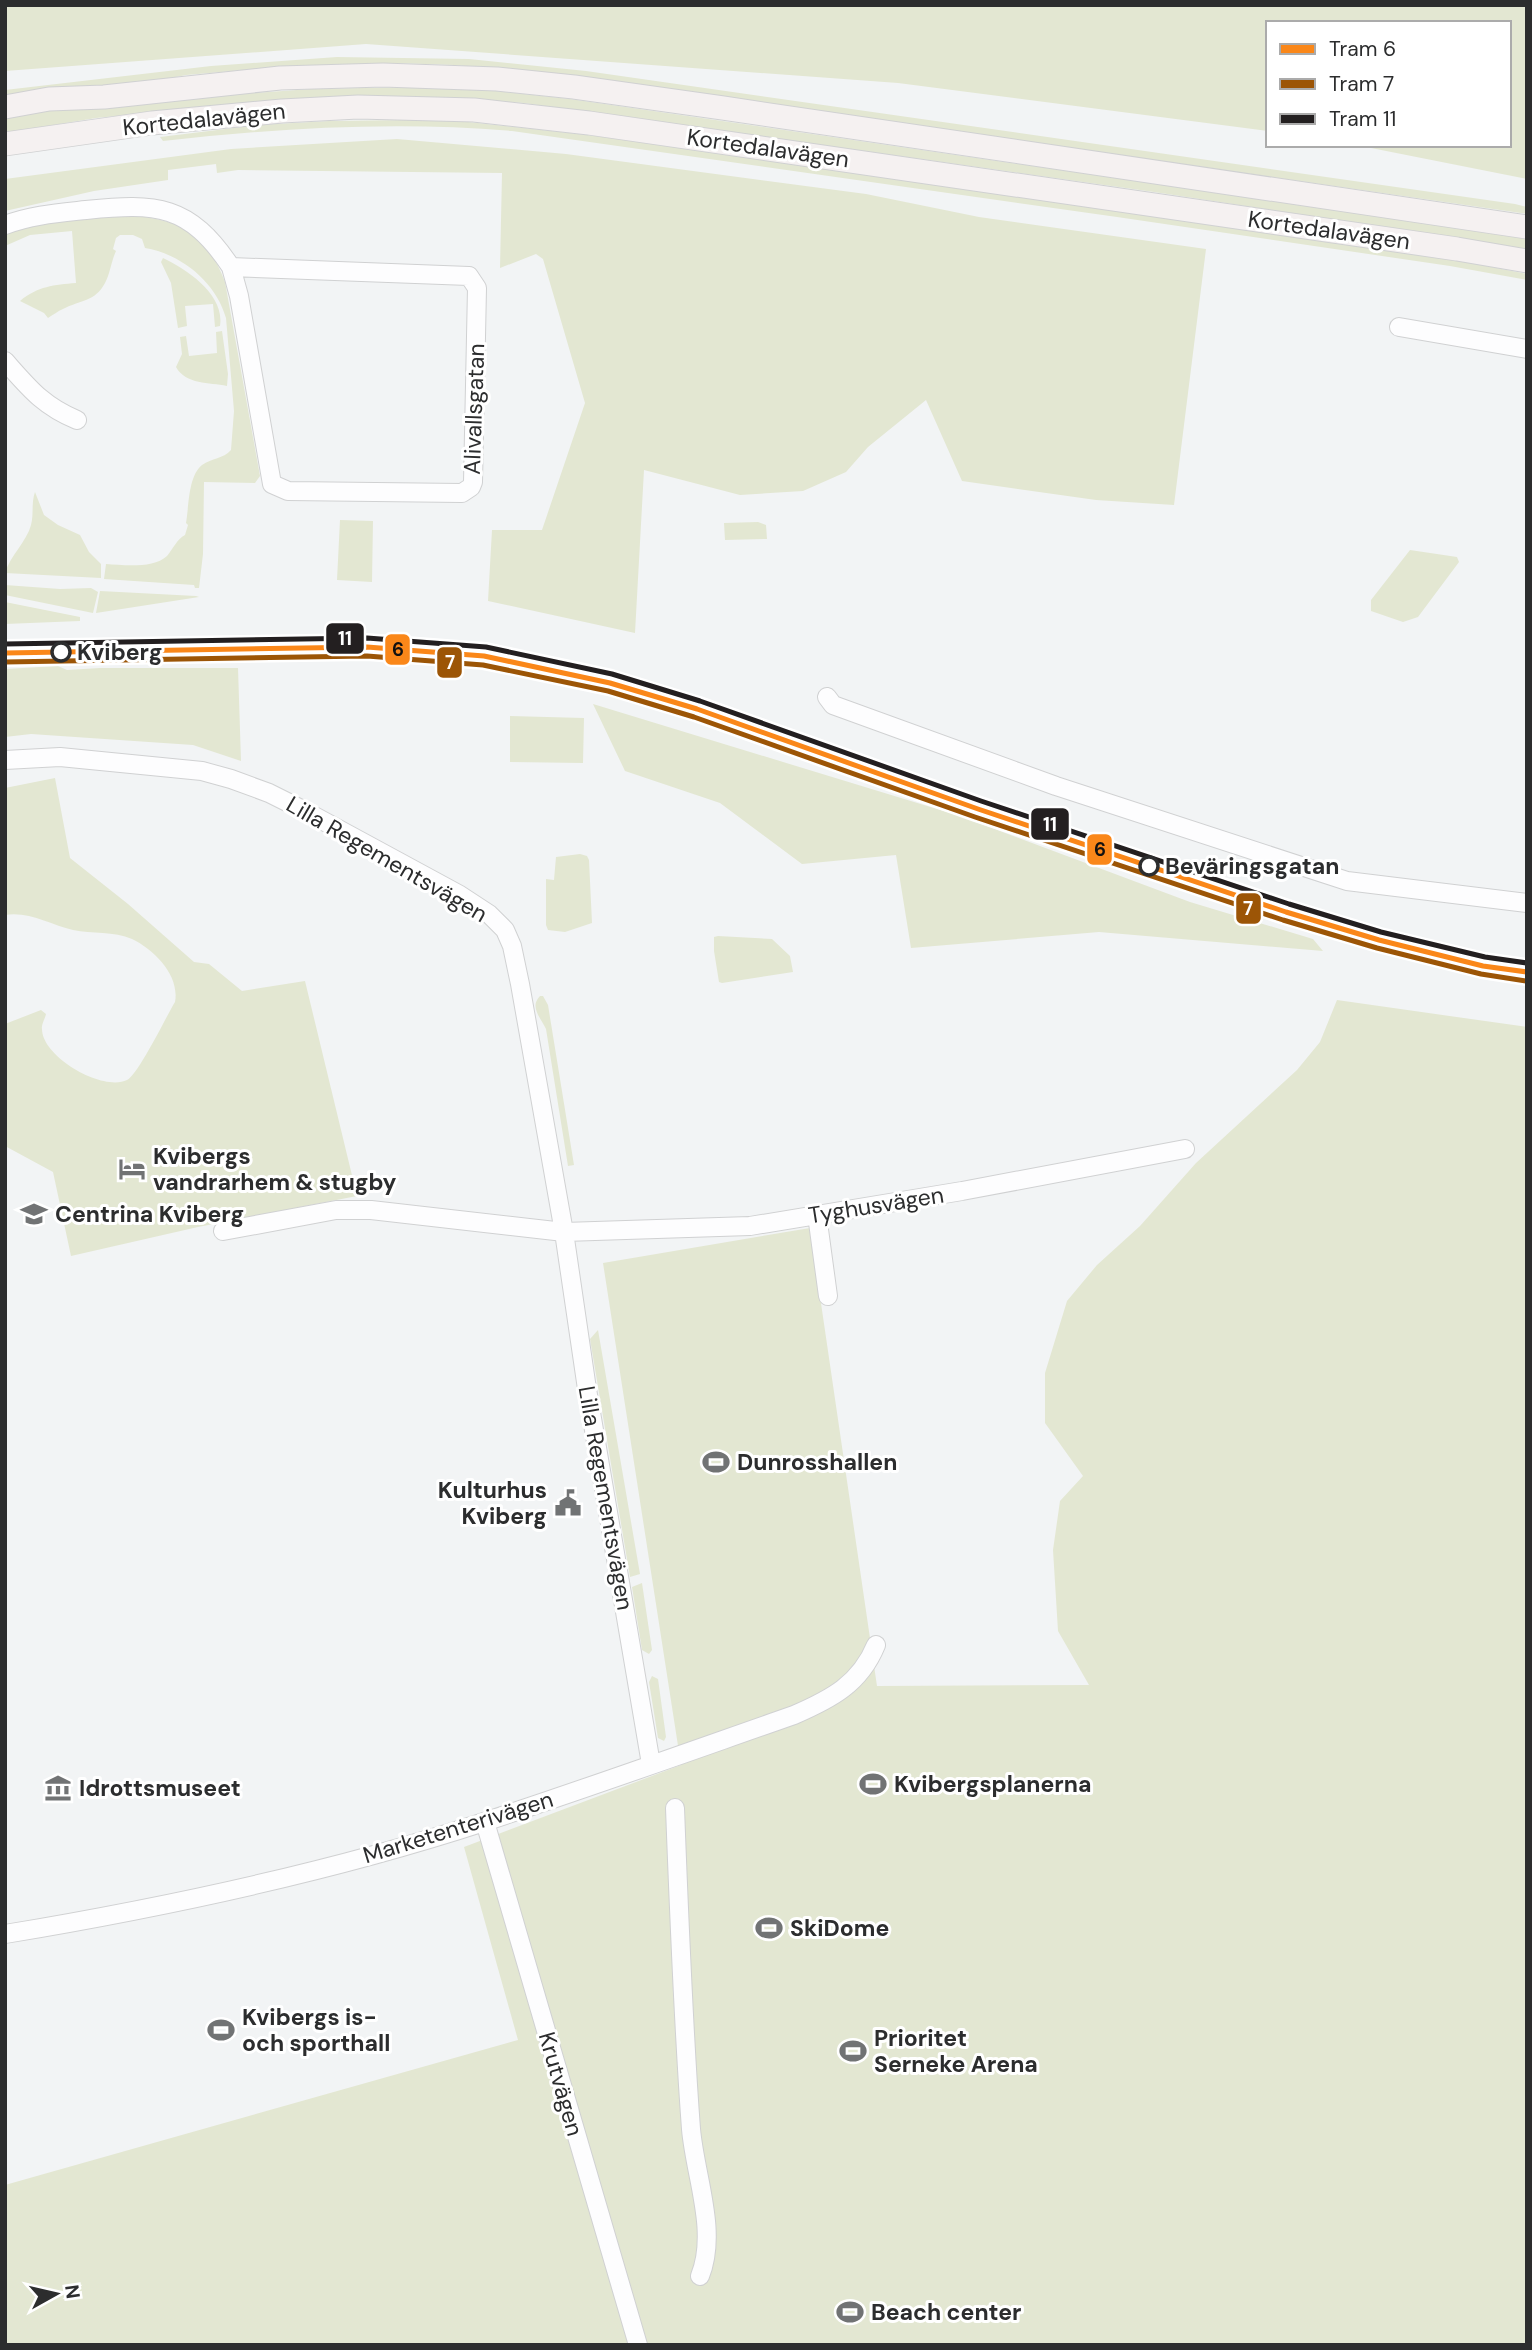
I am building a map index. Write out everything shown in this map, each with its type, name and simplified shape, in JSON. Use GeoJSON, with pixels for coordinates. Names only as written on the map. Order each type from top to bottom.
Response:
{"type":"FeatureCollection","features":[{"type":"Feature","properties":{"kind":"main road","name":"Kortedalavägen"},"geometry":{"type":"LineString","coordinates":[[5,107],[49,99],[104,97],[280,78],[383,75],[497,79],[736,110],[1527,227]]}},
{"type":"Feature","properties":{"kind":"main road","name":"Kortedalavägen"},"geometry":{"type":"LineString","coordinates":[[5,144],[140,125],[282,111],[358,107],[474,110],[589,122],[1527,261]]}},
{"type":"Feature","properties":{"kind":"street","name":"Alivallsgatan"},"geometry":{"type":"LineString","coordinates":[[5,225],[55,214],[120,207],[155,208],[180,216],[199,228],[218,246],[231,267],[239,296],[272,484],[288,492],[462,493],[471,487],[477,288],[469,276],[231,267]]}},
{"type":"Feature","properties":{"kind":"street"},"geometry":{"type":"LineString","coordinates":[[1399,327],[1527,349]]}},
{"type":"Feature","properties":{"kind":"street"},"geometry":{"type":"LineString","coordinates":[[5,361],[34,394],[55,411],[77,420]]}},
{"type":"Feature","properties":{"kind":"street"},"geometry":{"type":"LineString","coordinates":[[827,697],[833,705],[1056,786],[1347,881],[1527,902]]}},
{"type":"Feature","properties":{"kind":"street","name":"Lilla Regementsvägen"},"geometry":{"type":"LineString","coordinates":[[5,760],[60,757],[202,771],[231,779],[305,811],[460,895],[489,914],[505,930],[512,946],[564,1232],[587,1389],[651,1764]]}},
{"type":"Feature","properties":{"kind":"street","name":"Tyghusvägen"},"geometry":{"type":"LineString","coordinates":[[564,1232],[750,1226],[962,1191],[1185,1149]]}},
{"type":"Feature","properties":{"kind":"street"},"geometry":{"type":"LineString","coordinates":[[223,1231],[335,1210],[371,1210],[564,1232]]}},
{"type":"Feature","properties":{"kind":"street"},"geometry":{"type":"LineString","coordinates":[[817,1215],[828,1296]]}},
{"type":"Feature","properties":{"kind":"street","name":"Marketenterivägen"},"geometry":{"type":"LineString","coordinates":[[5,1934],[198,1898],[379,1853],[485,1822],[794,1715],[827,1701],[848,1686],[876,1645]]}},
{"type":"Feature","properties":{"kind":"street"},"geometry":{"type":"LineString","coordinates":[[676,1808],[682,2015],[692,2138],[703,2191],[707,2259],[700,2276]]}},
{"type":"Feature","properties":{"kind":"street","name":"Krutvägen"},"geometry":{"type":"LineString","coordinates":[[485,1822],[638,2345]]}},
{"type":"Feature","properties":{"kind":"green space"},"geometry":{"type":"Polygon","coordinates":[[[5,5],[1527,5],[1527,179],[1366,147],[1511,147],[1511,21],[1266,21],[1266,131],[898,83],[366,44],[5,71],[5,5]]]}},
{"type":"Feature","properties":{"kind":"green space"},"geometry":{"type":"Polygon","coordinates":[[[337,57],[469,59],[586,71],[1515,204],[1527,207],[1527,214],[577,76],[454,65],[395,63],[289,66],[186,75],[146,83],[5,101],[5,90],[211,66],[337,57]]]}},
{"type":"Feature","properties":{"kind":"green space"},"geometry":{"type":"Polygon","coordinates":[[[409,87],[497,91],[570,99],[1516,236],[1527,238],[1527,249],[1154,192],[524,103],[404,96],[290,99],[96,118],[5,133],[5,115],[40,108],[311,89],[409,87]]]}},
{"type":"Feature","properties":{"kind":"green space"},"geometry":{"type":"Polygon","coordinates":[[[459,121],[597,136],[1456,260],[1527,274],[1527,280],[1450,266],[1117,217],[512,131],[381,126],[294,129],[163,141],[160,137],[258,125],[459,121]]]}},
{"type":"Feature","properties":{"kind":"green space"},"geometry":{"type":"Polygon","coordinates":[[[397,139],[566,154],[866,194],[979,217],[1206,249],[1174,505],[1096,500],[962,481],[926,400],[868,447],[846,472],[803,491],[740,495],[644,470],[635,633],[488,601],[492,530],[542,530],[585,403],[543,259],[536,254],[500,268],[502,173],[238,170],[217,173],[216,164],[168,170],[168,180],[94,191],[5,211],[5,179],[231,149],[397,139]]]}},
{"type":"Feature","properties":{"kind":"green space"},"geometry":{"type":"Polygon","coordinates":[[[119,214],[155,219],[184,229],[207,248],[225,282],[260,476],[255,483],[204,482],[203,554],[199,588],[194,585],[104,579],[106,564],[146,565],[167,556],[185,535],[190,492],[197,470],[231,450],[234,411],[226,318],[221,305],[205,282],[184,263],[145,248],[142,239],[133,235],[120,235],[116,238],[113,249],[116,251],[107,279],[97,294],[48,318],[44,313],[20,301],[40,289],[76,283],[72,231],[30,235],[5,246],[5,234],[19,227],[119,214]]]}},
{"type":"Feature","properties":{"kind":"green space"},"geometry":{"type":"Polygon","coordinates":[[[163,258],[183,269],[211,294],[217,304],[220,326],[215,327],[213,304],[185,306],[187,326],[178,328],[171,283],[161,262],[163,258]]]}},
{"type":"Feature","properties":{"kind":"green space"},"geometry":{"type":"Polygon","coordinates":[[[222,331],[227,386],[198,382],[180,373],[176,367],[182,354],[180,337],[186,336],[189,356],[217,353],[216,332],[222,331]]]}},
{"type":"Feature","properties":{"kind":"green space"},"geometry":{"type":"Polygon","coordinates":[[[35,492],[44,515],[80,535],[89,552],[101,564],[101,578],[5,573],[29,531],[35,492]]]}},
{"type":"Feature","properties":{"kind":"green space"},"geometry":{"type":"Polygon","coordinates":[[[340,520],[373,521],[372,582],[337,580],[340,520]]]}},
{"type":"Feature","properties":{"kind":"green space"},"geometry":{"type":"Polygon","coordinates":[[[758,522],[766,525],[767,539],[725,540],[724,523],[758,522]]]}},
{"type":"Feature","properties":{"kind":"green space"},"geometry":{"type":"Polygon","coordinates":[[[1410,550],[1457,557],[1459,562],[1418,617],[1403,622],[1371,611],[1371,600],[1410,550]]]}},
{"type":"Feature","properties":{"kind":"green space"},"geometry":{"type":"Polygon","coordinates":[[[5,585],[91,588],[98,592],[93,613],[5,595],[5,585]]]}},
{"type":"Feature","properties":{"kind":"green space"},"geometry":{"type":"Polygon","coordinates":[[[100,591],[196,596],[199,597],[96,613],[100,591]]]}},
{"type":"Feature","properties":{"kind":"green space"},"geometry":{"type":"Polygon","coordinates":[[[5,602],[80,617],[80,621],[5,624],[5,602]]]}},
{"type":"Feature","properties":{"kind":"green space"},"geometry":{"type":"Polygon","coordinates":[[[58,666],[67,670],[238,668],[241,761],[193,745],[31,734],[5,737],[5,669],[58,666]]]}},
{"type":"Feature","properties":{"kind":"green space"},"geometry":{"type":"Polygon","coordinates":[[[593,704],[960,816],[1190,902],[1313,939],[1323,951],[1099,932],[911,948],[896,855],[802,864],[720,803],[625,771],[593,704]]]}},
{"type":"Feature","properties":{"kind":"green space"},"geometry":{"type":"Polygon","coordinates":[[[510,716],[584,718],[583,763],[510,762],[510,716]]]}},
{"type":"Feature","properties":{"kind":"green space","name":"Kvibergs vandrarhem & stugby"},"geometry":{"type":"Polygon","coordinates":[[[55,778],[70,858],[194,962],[209,964],[242,991],[305,981],[357,1196],[198,1227],[71,1256],[53,1172],[5,1146],[5,1024],[41,1010],[46,1014],[42,1027],[45,1040],[63,1061],[90,1077],[116,1082],[127,1080],[138,1068],[152,1044],[175,1002],[176,992],[164,965],[149,950],[132,939],[73,930],[23,915],[5,915],[5,788],[55,778]]]}},
{"type":"Feature","properties":{"kind":"green space"},"geometry":{"type":"Polygon","coordinates":[[[580,854],[587,856],[589,860],[592,923],[565,932],[548,930],[546,879],[554,880],[556,857],[580,854]]]}},
{"type":"Feature","properties":{"kind":"green space"},"geometry":{"type":"Polygon","coordinates":[[[714,937],[772,939],[790,956],[793,972],[719,982],[714,951],[714,937]]]}},
{"type":"Feature","properties":{"kind":"green space"},"geometry":{"type":"Polygon","coordinates":[[[540,996],[543,996],[548,1005],[574,1165],[568,1166],[546,1029],[536,1008],[540,996]]]}},
{"type":"Feature","properties":{"kind":"green space"},"geometry":{"type":"Polygon","coordinates":[[[1337,1000],[1527,1027],[1527,2345],[5,2345],[5,2185],[518,2040],[464,1847],[681,1765],[603,1263],[810,1228],[877,1686],[1089,1685],[1058,1631],[1053,1550],[1060,1501],[1083,1476],[1045,1423],[1045,1373],[1067,1301],[1097,1265],[1140,1226],[1196,1163],[1297,1070],[1320,1042],[1337,1000]]]}},
{"type":"Feature","properties":{"kind":"green space"},"geometry":{"type":"Polygon","coordinates":[[[598,1330],[640,1574],[630,1577],[590,1339],[598,1330]]]}},
{"type":"Feature","properties":{"kind":"green space"},"geometry":{"type":"Polygon","coordinates":[[[642,1583],[652,1650],[649,1654],[642,1650],[632,1587],[642,1583]]]}},
{"type":"Feature","properties":{"kind":"green space"},"geometry":{"type":"Polygon","coordinates":[[[652,1676],[658,1679],[666,1737],[664,1741],[658,1738],[649,1682],[652,1676]]]}},
{"type":"Feature","properties":{"kind":"tram line","name":"11"},"geometry":{"type":"LineString","coordinates":[[5,644],[367,638],[486,647],[612,674],[700,701],[981,801],[1381,932],[1485,957],[1527,963]]}},
{"type":"Feature","properties":{"kind":"tram line","name":"6"},"geometry":{"type":"LineString","coordinates":[[5,653],[367,647],[484,656],[610,683],[697,709],[978,809],[1286,912],[1379,940],[1483,966],[1527,972]]}},
{"type":"Feature","properties":{"kind":"tram line","name":"7"},"geometry":{"type":"LineString","coordinates":[[5,662],[367,656],[483,665],[608,691],[694,717],[975,817],[1283,920],[1377,948],[1481,974],[1526,981]]}},
{"type":"Feature","properties":{"kind":"place","name":"Kviberg"},"geometry":{"type":"Point","coordinates":[61,652]}},
{"type":"Feature","properties":{"kind":"place","name":"Beväringsgatan"},"geometry":{"type":"Point","coordinates":[1149,866]}},
{"type":"Feature","properties":{"kind":"place","name":"Kvibergs vandrarhem & stugby"},"geometry":{"type":"Point","coordinates":[132,1169]}},
{"type":"Feature","properties":{"kind":"place","name":"Centrina Kviberg"},"geometry":{"type":"Point","coordinates":[34,1214]}},
{"type":"Feature","properties":{"kind":"place","name":"Dunrosshallen"},"geometry":{"type":"Point","coordinates":[716,1462]}},
{"type":"Feature","properties":{"kind":"place","name":"Kulturhus Kviberg"},"geometry":{"type":"Point","coordinates":[568,1503]}},
{"type":"Feature","properties":{"kind":"place","name":"Kvibergsplanerna"},"geometry":{"type":"Point","coordinates":[873,1784]}},
{"type":"Feature","properties":{"kind":"place","name":"Idrottsmuseet"},"geometry":{"type":"Point","coordinates":[58,1788]}},
{"type":"Feature","properties":{"kind":"place","name":"SkiDome"},"geometry":{"type":"Point","coordinates":[769,1928]}},
{"type":"Feature","properties":{"kind":"place","name":"Kvibergs is- och sporthall"},"geometry":{"type":"Point","coordinates":[221,2030]}},
{"type":"Feature","properties":{"kind":"place","name":"Prioritet Serneke Arena"},"geometry":{"type":"Point","coordinates":[853,2051]}},
{"type":"Feature","properties":{"kind":"place","name":"Beach center"},"geometry":{"type":"Point","coordinates":[850,2312]}}]}
